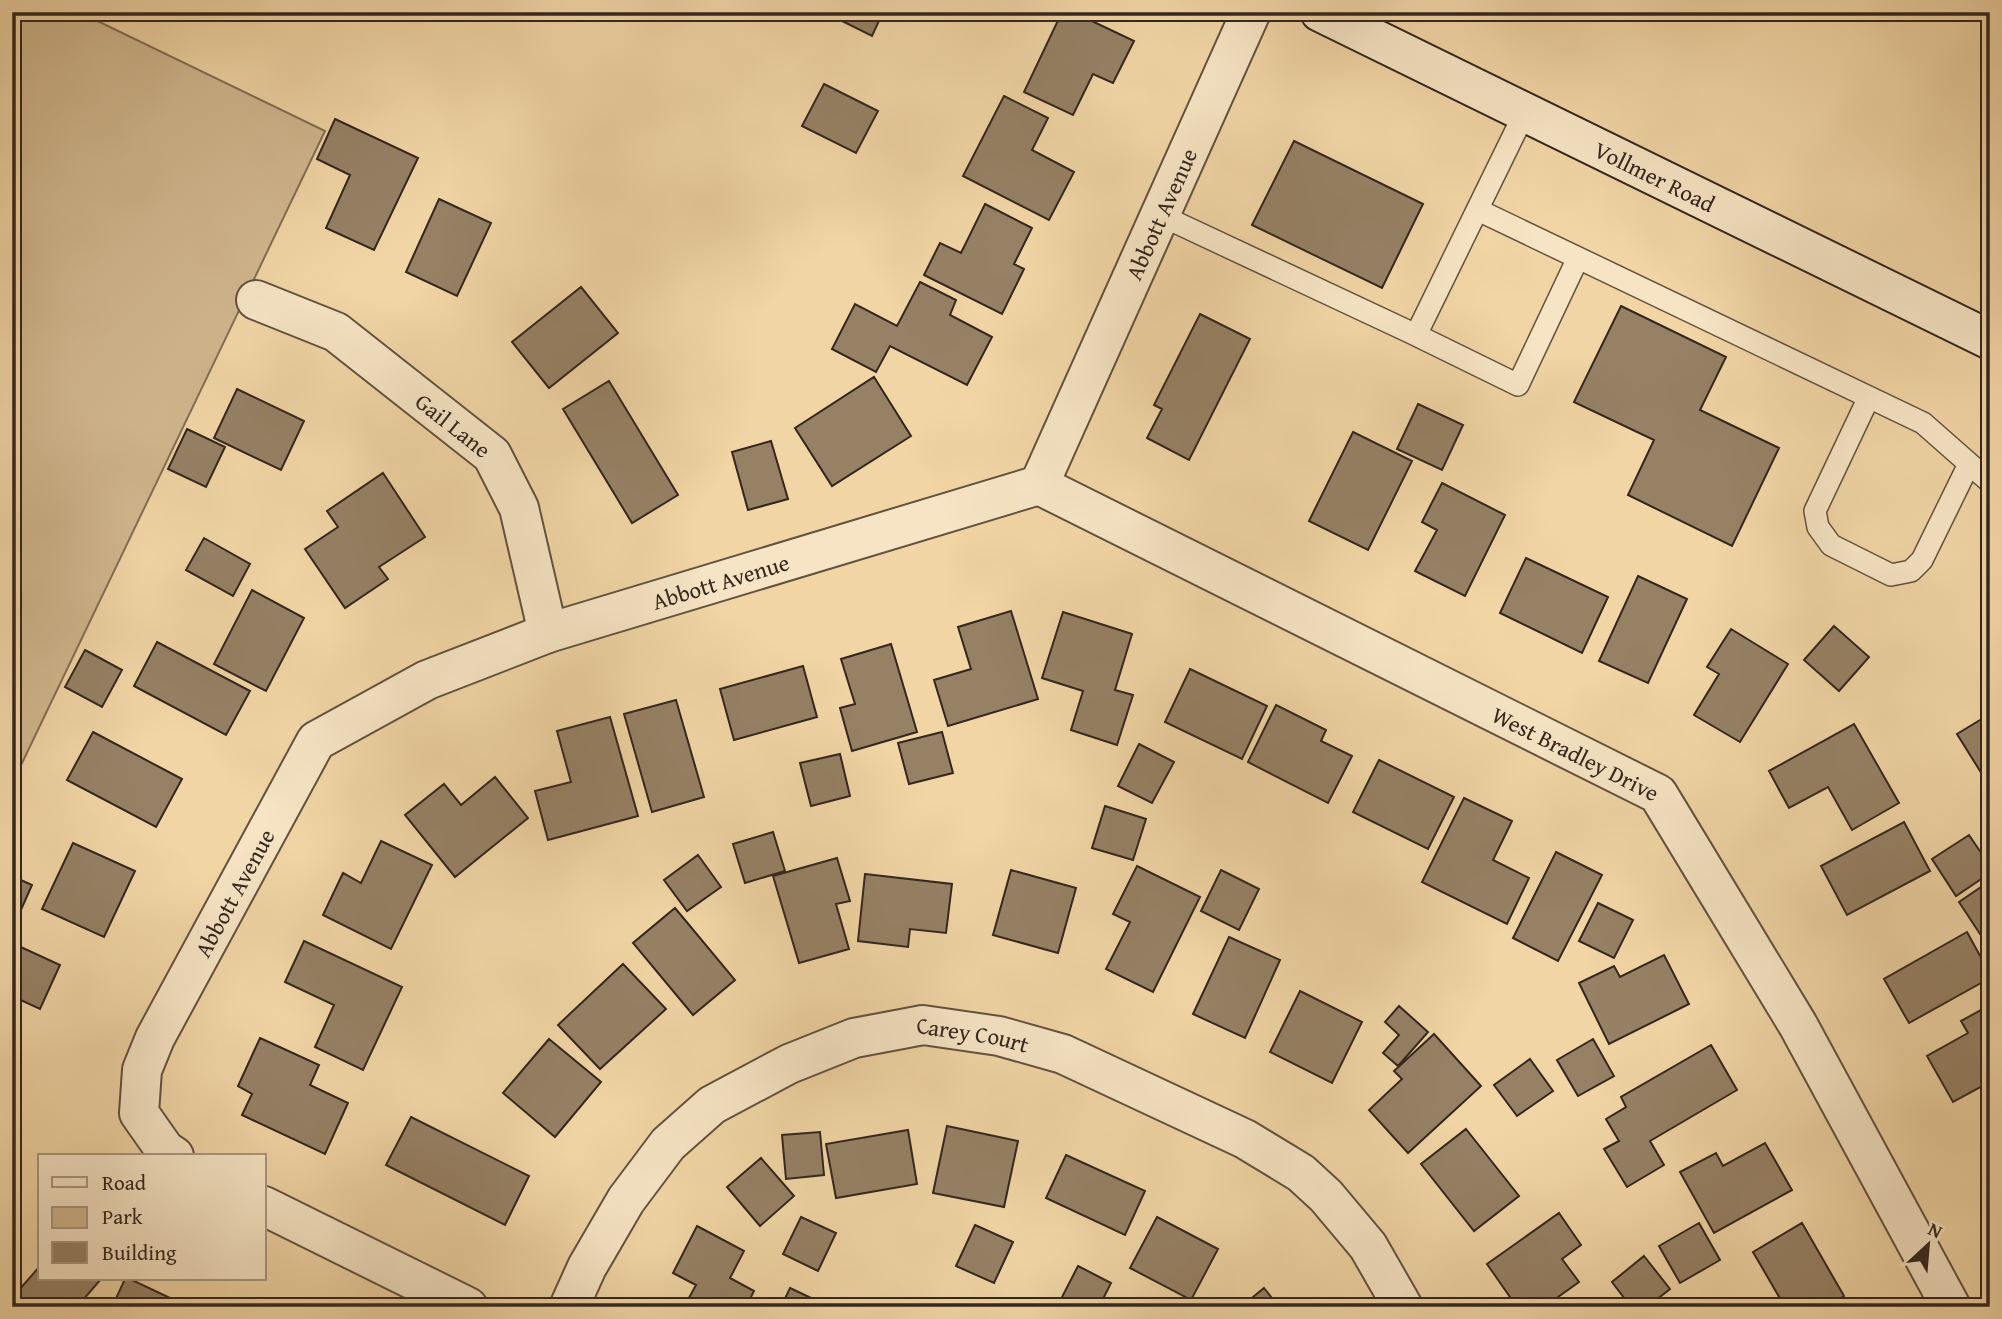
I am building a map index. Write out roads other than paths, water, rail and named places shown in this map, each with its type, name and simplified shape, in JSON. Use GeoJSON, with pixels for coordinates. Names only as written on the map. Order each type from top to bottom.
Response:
{"type":"FeatureCollection","features":[{"type":"Feature","properties":{"kind":"street","name":"Abbott Avenue"},"geometry":{"type":"LineString","coordinates":[[171,1154],[165,1150],[139,1113],[142,1070],[155,1038],[316,741],[427,680],[548,633],[1039,485],[1251,12]]}},
{"type":"Feature","properties":{"kind":"street","name":"Vollmer Road"},"geometry":{"type":"LineString","coordinates":[[1320,12],[1988,338]]}},
{"type":"Feature","properties":{"kind":"street","name":"Gail Lane"},"geometry":{"type":"LineString","coordinates":[[256,300],[336,332],[492,455],[519,508],[548,633]]}},
{"type":"Feature","properties":{"kind":"street","name":"West Bradley Drive"},"geometry":{"type":"LineString","coordinates":[[1039,485],[1658,794],[1798,1025],[1951,1307]]}},
{"type":"Feature","properties":{"kind":"street","name":"Carey Court"},"geometry":{"type":"LineString","coordinates":[[569,1307],[587,1267],[626,1200],[668,1144],[712,1105],[789,1064],[854,1038],[923,1025],[999,1036],[1063,1054],[1245,1139],[1301,1173],[1325,1196],[1368,1246],[1403,1307]]}},
{"type":"Feature","properties":{"kind":"street"},"geometry":{"type":"LineString","coordinates":[[266,1207],[468,1307]]}},
{"type":"Feature","properties":{"kind":"lane"},"geometry":{"type":"LineString","coordinates":[[1416,335],[1525,112]]}},
{"type":"Feature","properties":{"kind":"lane"},"geometry":{"type":"LineString","coordinates":[[1478,210],[1923,423],[1990,482]]}},
{"type":"Feature","properties":{"kind":"lane"},"geometry":{"type":"LineString","coordinates":[[1160,215],[1518,385],[1578,258]]}},
{"type":"Feature","properties":{"kind":"lane"},"geometry":{"type":"LineString","coordinates":[[1869,397],[1815,511],[1818,527],[1831,545],[1891,575],[1911,571],[1922,560],[1969,464]]}}]}
